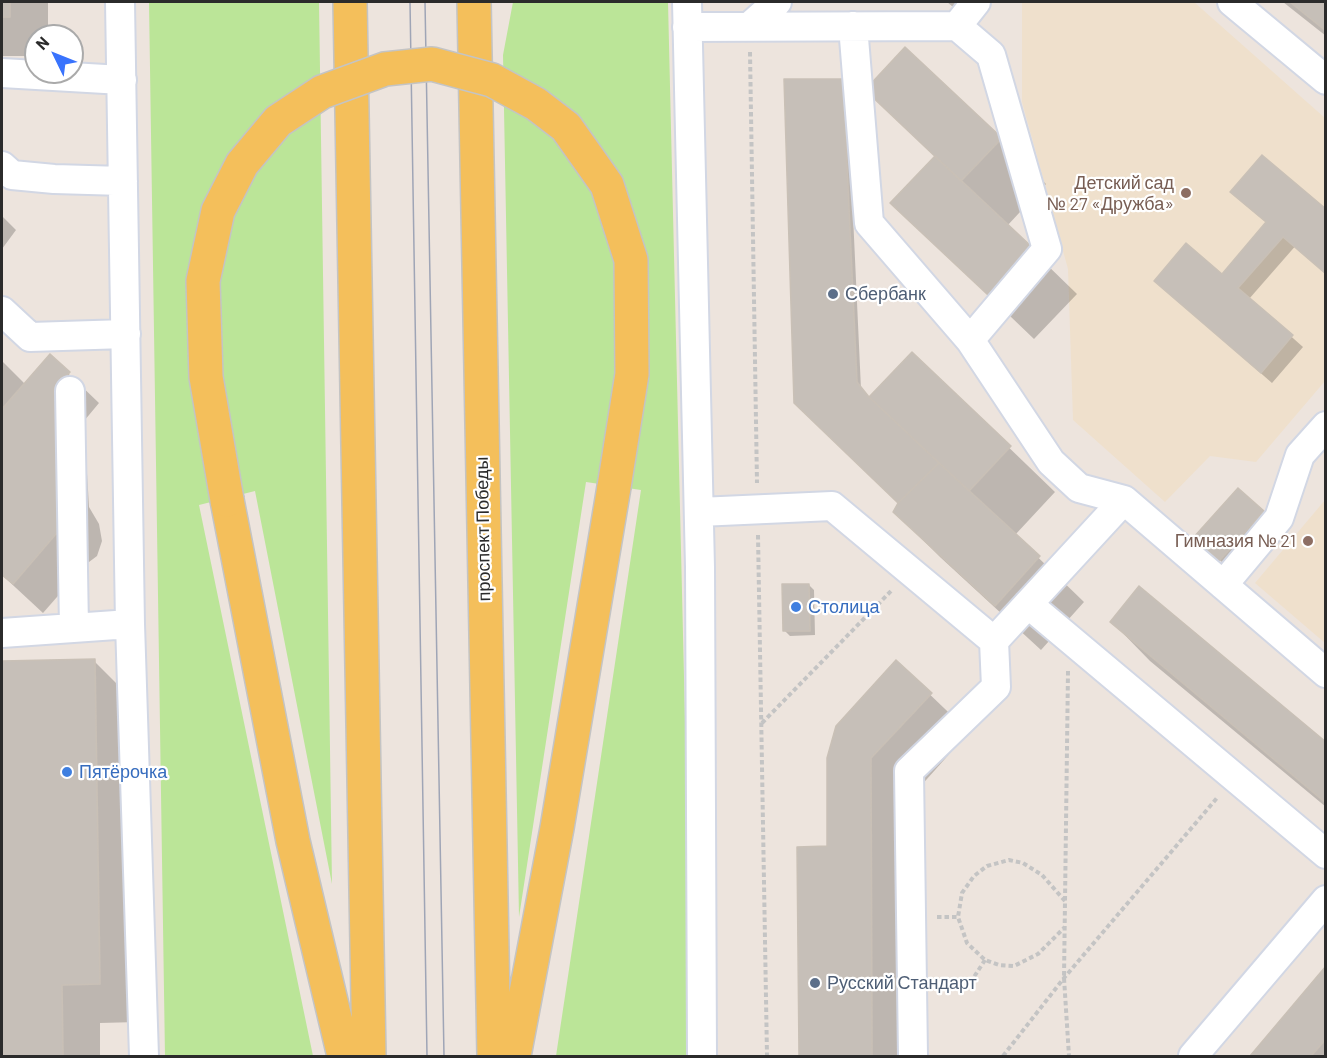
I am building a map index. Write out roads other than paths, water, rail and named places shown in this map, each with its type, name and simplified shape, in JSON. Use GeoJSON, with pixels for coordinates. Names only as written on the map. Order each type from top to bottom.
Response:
{"type":"FeatureCollection","features":[{"type":"Feature","properties":{"kind":"main road"},"geometry":{"type":"LineString","coordinates":[[350,2],[369,1056]]}},
{"type":"Feature","properties":{"kind":"main road","name":"проспект Победы"},"geometry":{"type":"LineString","coordinates":[[474,2],[494,1056]]}},
{"type":"Feature","properties":{"kind":"main road"},"geometry":{"type":"LineString","coordinates":[[344,1056],[293,841],[227,500],[205,367],[203,280],[218,211],[242,164],[278,121],[322,92],[386,69],[432,64],[492,80],[536,104],[566,127],[607,185],[632,260],[632,374],[557,828],[514,1056]]}},
{"type":"Feature","properties":{"kind":"lane"},"geometry":{"type":"LineString","coordinates":[[120,2],[130,624],[144,1056]]}},
{"type":"Feature","properties":{"kind":"lane"},"geometry":{"type":"LineString","coordinates":[[750,26],[777,2]]}},
{"type":"Feature","properties":{"kind":"lane"},"geometry":{"type":"LineString","coordinates":[[957,26],[976,2]]}},
{"type":"Feature","properties":{"kind":"lane"},"geometry":{"type":"LineString","coordinates":[[1232,2],[1326,80]]}},
{"type":"Feature","properties":{"kind":"lane"},"geometry":{"type":"LineString","coordinates":[[702,1056],[699,512],[687,14],[750,26],[957,26],[991,56],[1047,249],[970,340]]}},
{"type":"Feature","properties":{"kind":"lane"},"geometry":{"type":"LineString","coordinates":[[853,26],[869,223],[970,340],[1051,462],[1079,488],[1124,500],[1326,673]]}},
{"type":"Feature","properties":{"kind":"lane"},"geometry":{"type":"LineString","coordinates":[[2,73],[122,80]]}},
{"type":"Feature","properties":{"kind":"lane"},"geometry":{"type":"LineString","coordinates":[[5,177],[123,181]]}},
{"type":"Feature","properties":{"kind":"lane"},"geometry":{"type":"LineString","coordinates":[[2,311],[30,337],[126,334]]}},
{"type":"Feature","properties":{"kind":"lane"},"geometry":{"type":"LineString","coordinates":[[70,391],[74,628]]}},
{"type":"Feature","properties":{"kind":"lane"},"geometry":{"type":"LineString","coordinates":[[1223,585],[1279,518],[1300,455],[1326,426]]}},
{"type":"Feature","properties":{"kind":"lane"},"geometry":{"type":"LineString","coordinates":[[913,1056],[909,771],[996,687],[994,641],[1124,500]]}},
{"type":"Feature","properties":{"kind":"lane"},"geometry":{"type":"LineString","coordinates":[[699,512],[832,506],[994,641]]}},
{"type":"Feature","properties":{"kind":"lane"},"geometry":{"type":"LineString","coordinates":[[1028,604],[1326,854]]}},
{"type":"Feature","properties":{"kind":"lane"},"geometry":{"type":"LineString","coordinates":[[2,633],[130,624]]}},
{"type":"Feature","properties":{"kind":"lane"},"geometry":{"type":"LineString","coordinates":[[1193,1056],[1326,900]]}},
{"type":"Feature","properties":{"kind":"tram line"},"geometry":{"type":"LineString","coordinates":[[410,2],[427,1056]]}},
{"type":"Feature","properties":{"kind":"tram line"},"geometry":{"type":"LineString","coordinates":[[425,2],[444,1056]]}},
{"type":"Feature","properties":{"kind":"place","name":"Детский сад № 27 «Дружба»"},"geometry":{"type":"Point","coordinates":[1186,193]}},
{"type":"Feature","properties":{"kind":"place","name":"Сбербанк"},"geometry":{"type":"Point","coordinates":[833,294]}},
{"type":"Feature","properties":{"kind":"place","name":"Гимназия № 21"},"geometry":{"type":"Point","coordinates":[1308,541]}},
{"type":"Feature","properties":{"kind":"place","name":"Столица"},"geometry":{"type":"Point","coordinates":[796,607]}},
{"type":"Feature","properties":{"kind":"place","name":"Пятёрочка"},"geometry":{"type":"Point","coordinates":[67,772]}},
{"type":"Feature","properties":{"kind":"place","name":"Русский Стандарт"},"geometry":{"type":"Point","coordinates":[815,983]}}]}
